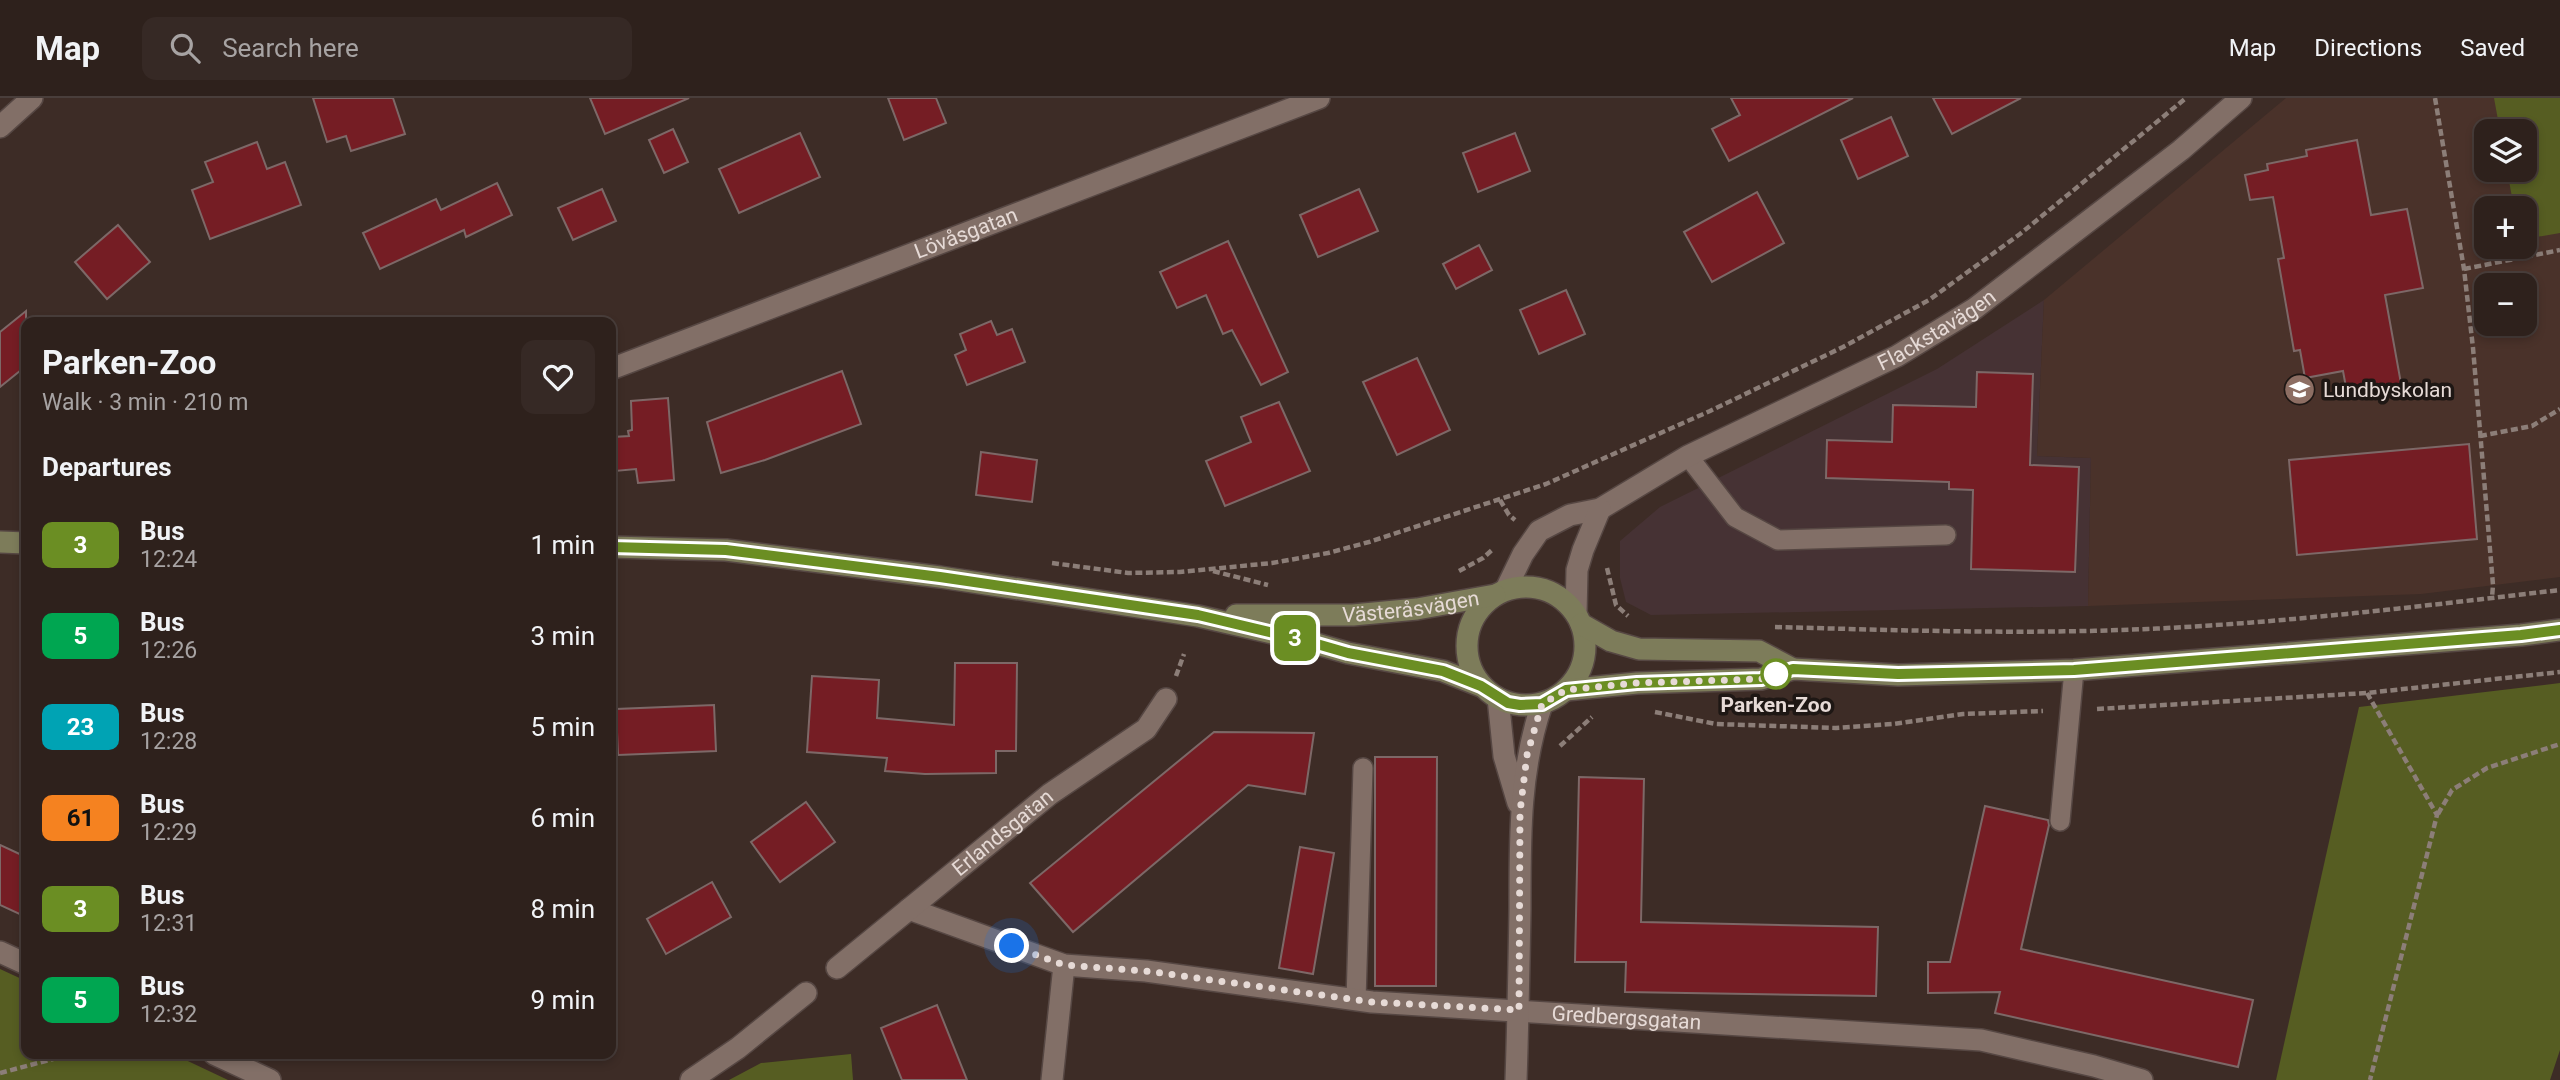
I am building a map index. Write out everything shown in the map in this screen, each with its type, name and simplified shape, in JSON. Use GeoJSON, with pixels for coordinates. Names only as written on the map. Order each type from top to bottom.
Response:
{"type":"FeatureCollection","features":[{"type":"Feature","properties":{"kind":"street"},"geometry":{"type":"LineString","coordinates":[[0,127],[32,98]]}},
{"type":"Feature","properties":{"kind":"street","name":"Lövåsgatan"},"geometry":{"type":"LineString","coordinates":[[616,367],[1319,98]]}},
{"type":"Feature","properties":{"kind":"street","name":"Flackstavägen"},"geometry":{"type":"LineString","coordinates":[[1500,592],[1539,531],[1570,515],[1601,509],[1688,456],[1896,356],[1974,309],[2181,150],[2241,98]]}},
{"type":"Feature","properties":{"kind":"street"},"geometry":{"type":"LineString","coordinates":[[1489,692],[1520,705],[1542,704],[1566,690],[1576,679],[1584,658],[1585,638],[1579,619],[1577,570],[1601,509]]}},
{"type":"Feature","properties":{"kind":"street"},"geometry":{"type":"LineString","coordinates":[[0,542],[21,543]]}},
{"type":"Feature","properties":{"kind":"street","name":"Västeråsvägen"},"geometry":{"type":"LineString","coordinates":[[616,547],[726,550],[940,577],[1198,615],[1348,653],[1443,671],[1489,692]]}},
{"type":"Feature","properties":{"kind":"street"},"geometry":{"type":"LineString","coordinates":[[1520,812],[1489,692],[1470,667],[1466,647],[1466,636],[1478,610],[1500,592],[1537,587],[1548,590],[1568,604],[1579,619],[1611,641],[1639,649],[1759,651],[1793,669]]}},
{"type":"Feature","properties":{"kind":"street","name":"Västeråsvägen"},"geometry":{"type":"LineString","coordinates":[[1198,615],[1353,615],[1417,609],[1500,592]]}},
{"type":"Feature","properties":{"kind":"street"},"geometry":{"type":"LineString","coordinates":[[1566,690],[1637,683],[1761,679],[1793,669],[1898,674],[2074,670],[2560,630]]}},
{"type":"Feature","properties":{"kind":"street","name":"Erlandsgatan"},"geometry":{"type":"LineString","coordinates":[[837,968],[1050,794],[1146,729],[1166,699]]}},
{"type":"Feature","properties":{"kind":"street"},"geometry":{"type":"LineString","coordinates":[[1516,1080],[1520,812],[1527,755],[1542,704]]}},
{"type":"Feature","properties":{"kind":"street","name":"Gredbergsgatan"},"geometry":{"type":"LineString","coordinates":[[909,909],[1064,965],[1146,971],[1356,1000],[1981,1040],[2093,1073],[2142,1080]]}},
{"type":"Feature","properties":{"kind":"street"},"geometry":{"type":"LineString","coordinates":[[0,952],[21,962]]}},
{"type":"Feature","properties":{"kind":"street"},"geometry":{"type":"LineString","coordinates":[[1052,1080],[1064,965]]}},
{"type":"Feature","properties":{"kind":"street"},"geometry":{"type":"LineString","coordinates":[[691,1080],[738,1048],[806,993]]}},
{"type":"Feature","properties":{"kind":"street"},"geometry":{"type":"LineString","coordinates":[[225,1059],[270,1080]]}},
{"type":"Feature","properties":{"kind":"lane"},"geometry":{"type":"LineString","coordinates":[[1688,456],[1735,517],[1778,540],[1946,536]]}},
{"type":"Feature","properties":{"kind":"lane"},"geometry":{"type":"LineString","coordinates":[[2060,821],[2074,670]]}},
{"type":"Feature","properties":{"kind":"lane"},"geometry":{"type":"LineString","coordinates":[[1356,1000],[1363,768]]}},
{"type":"Feature","properties":{"kind":"path"},"geometry":{"type":"LineString","coordinates":[[1047,562],[1128,573],[1180,572],[1272,563],[1369,542],[1546,484],[1887,325],[1971,271],[2186,98]]}},
{"type":"Feature","properties":{"kind":"path"},"geometry":{"type":"LineString","coordinates":[[2435,98],[2464,269],[2492,598]]}},
{"type":"Feature","properties":{"kind":"path"},"geometry":{"type":"LineString","coordinates":[[2464,269],[2560,250]]}},
{"type":"Feature","properties":{"kind":"path"},"geometry":{"type":"LineString","coordinates":[[2480,436],[2532,426],[2560,409]]}},
{"type":"Feature","properties":{"kind":"path"},"geometry":{"type":"LineString","coordinates":[[1500,500],[1509,515],[1520,524],[1539,531]]}},
{"type":"Feature","properties":{"kind":"path"},"geometry":{"type":"LineString","coordinates":[[1452,575],[1483,558],[1502,541]]}},
{"type":"Feature","properties":{"kind":"path"},"geometry":{"type":"LineString","coordinates":[[1583,550],[1600,556],[1606,565],[1616,604],[1629,617]]}},
{"type":"Feature","properties":{"kind":"path"},"geometry":{"type":"LineString","coordinates":[[1764,627],[2016,633],[2123,630],[2306,618],[2560,590]]}},
{"type":"Feature","properties":{"kind":"path"},"geometry":{"type":"LineString","coordinates":[[1650,712],[1716,724],[1836,728],[1893,724],[1963,714],[2266,701],[2367,693],[2560,671]]}},
{"type":"Feature","properties":{"kind":"path"},"geometry":{"type":"LineString","coordinates":[[2367,693],[2437,815]]}},
{"type":"Feature","properties":{"kind":"path"},"geometry":{"type":"LineString","coordinates":[[1527,755],[1550,756],[1589,719],[1599,714]]}},
{"type":"Feature","properties":{"kind":"path"},"geometry":{"type":"LineString","coordinates":[[2370,1080],[2437,815],[2452,790],[2487,768],[2560,744]]}},
{"type":"Feature","properties":{"kind":"path"},"geometry":{"type":"LineString","coordinates":[[0,1073],[53,1059]]}},
{"type":"Feature","properties":{"kind":"shaded area","name":"Lundbyskolan"},"geometry":{"type":"Polygon","coordinates":[[[2286,98],[2560,98],[2560,577],[2421,594],[2088,606],[2091,458],[2037,456],[2044,300],[2286,98]]]}},
{"type":"Feature","properties":{"kind":"shaded area"},"geometry":{"type":"Polygon","coordinates":[[[2044,300],[2037,456],[2091,458],[2088,606],[1651,615],[1626,602],[1620,578],[1620,541],[1660,507],[1937,369],[2044,300]]]}},
{"type":"Feature","properties":{"kind":"green space"},"geometry":{"type":"Polygon","coordinates":[[[2494,98],[2560,98],[2560,233],[2537,237],[2537,196],[2512,196],[2509,182],[2537,182],[2537,119],[2498,119],[2494,98]]]}},
{"type":"Feature","properties":{"kind":"green space"},"geometry":{"type":"Polygon","coordinates":[[[2560,683],[2560,1050],[2550,1080],[2276,1080],[2359,707],[2560,683]]]}},
{"type":"Feature","properties":{"kind":"green space"},"geometry":{"type":"Polygon","coordinates":[[[0,969],[21,979],[21,1059],[184,1059],[228,1080],[0,1080],[0,969]]]}},
{"type":"Feature","properties":{"kind":"green space"},"geometry":{"type":"Polygon","coordinates":[[[851,1054],[853,1080],[729,1080],[761,1063],[851,1054]]]}},
{"type":"Feature","properties":{"kind":"building"},"geometry":{"type":"Polygon","coordinates":[[[313,98],[393,98],[405,134],[351,151],[346,136],[327,142],[313,98]]]}},
{"type":"Feature","properties":{"kind":"building"},"geometry":{"type":"Polygon","coordinates":[[[590,98],[689,98],[605,134],[590,98]]]}},
{"type":"Feature","properties":{"kind":"building"},"geometry":{"type":"Polygon","coordinates":[[[888,98],[936,98],[946,123],[904,140],[888,98]]]}},
{"type":"Feature","properties":{"kind":"building"},"geometry":{"type":"Polygon","coordinates":[[[1731,98],[1853,98],[1729,161],[1712,129],[1740,115],[1731,98]]]}},
{"type":"Feature","properties":{"kind":"building"},"geometry":{"type":"Polygon","coordinates":[[[1933,98],[2021,98],[1952,134],[1933,98]]]}},
{"type":"Feature","properties":{"kind":"building"},"geometry":{"type":"Polygon","coordinates":[[[1891,117],[1908,156],[1858,179],[1841,140],[1891,117]]]}},
{"type":"Feature","properties":{"kind":"building"},"geometry":{"type":"Polygon","coordinates":[[[673,129],[688,162],[664,173],[649,140],[673,129]]]}},
{"type":"Feature","properties":{"kind":"building"},"geometry":{"type":"Polygon","coordinates":[[[800,133],[820,177],[739,213],[719,169],[800,133]]]}},
{"type":"Feature","properties":{"kind":"building"},"geometry":{"type":"Polygon","coordinates":[[[1515,133],[1530,171],[1478,192],[1463,153],[1515,133]]]}},
{"type":"Feature","properties":{"kind":"building"},"geometry":{"type":"Polygon","coordinates":[[[2357,140],[2371,215],[2407,209],[2423,288],[2385,295],[2402,389],[2348,398],[2343,371],[2305,378],[2300,350],[2294,351],[2278,259],[2284,258],[2273,197],[2250,200],[2245,175],[2268,170],[2267,164],[2307,156],[2306,150],[2357,140]]]}},
{"type":"Feature","properties":{"kind":"building"},"geometry":{"type":"Polygon","coordinates":[[[257,142],[267,169],[285,162],[301,205],[210,239],[192,190],[213,182],[205,162],[257,142]]]}},
{"type":"Feature","properties":{"kind":"building"},"geometry":{"type":"Polygon","coordinates":[[[497,183],[512,215],[466,237],[464,230],[380,269],[363,233],[436,199],[441,210],[497,183]]]}},
{"type":"Feature","properties":{"kind":"building"},"geometry":{"type":"Polygon","coordinates":[[[602,189],[616,221],[573,240],[558,208],[602,189]]]}},
{"type":"Feature","properties":{"kind":"building"},"geometry":{"type":"Polygon","coordinates":[[[1359,189],[1378,231],[1318,257],[1300,215],[1359,189]]]}},
{"type":"Feature","properties":{"kind":"building"},"geometry":{"type":"Polygon","coordinates":[[[1757,192],[1784,243],[1712,282],[1684,232],[1757,192]]]}},
{"type":"Feature","properties":{"kind":"building"},"geometry":{"type":"Polygon","coordinates":[[[118,225],[150,262],[107,299],[75,262],[118,225]]]}},
{"type":"Feature","properties":{"kind":"building"},"geometry":{"type":"Polygon","coordinates":[[[1228,241],[1288,372],[1261,385],[1232,330],[1223,334],[1206,295],[1177,308],[1160,272],[1228,241]]]}},
{"type":"Feature","properties":{"kind":"building"},"geometry":{"type":"Polygon","coordinates":[[[1479,245],[1492,270],[1456,289],[1443,264],[1479,245]]]}},
{"type":"Feature","properties":{"kind":"building"},"geometry":{"type":"Polygon","coordinates":[[[1566,290],[1585,334],[1539,354],[1520,310],[1566,290]]]}},
{"type":"Feature","properties":{"kind":"building"},"geometry":{"type":"Polygon","coordinates":[[[26,311],[26,317],[21,317],[21,370],[0,387],[0,332],[26,311]]]}},
{"type":"Feature","properties":{"kind":"building"},"geometry":{"type":"Polygon","coordinates":[[[991,321],[997,335],[1012,329],[1025,362],[967,385],[955,355],[966,350],[960,334],[991,321]]]}},
{"type":"Feature","properties":{"kind":"building"},"geometry":{"type":"Polygon","coordinates":[[[1417,358],[1450,430],[1397,455],[1363,382],[1417,358]]]}},
{"type":"Feature","properties":{"kind":"building"},"geometry":{"type":"Polygon","coordinates":[[[842,371],[861,424],[765,460],[721,473],[707,422],[842,371]]]}},
{"type":"Feature","properties":{"kind":"building"},"geometry":{"type":"Polygon","coordinates":[[[1977,372],[2033,374],[2030,465],[2079,467],[2075,572],[1971,569],[1973,490],[1949,489],[1949,482],[1826,478],[1827,440],[1892,442],[1893,405],[1976,407],[1977,372]]]}},
{"type":"Feature","properties":{"kind":"building"},"geometry":{"type":"Polygon","coordinates":[[[668,398],[674,480],[638,483],[636,469],[616,471],[616,437],[629,436],[628,431],[632,430],[631,401],[668,398]]]}},
{"type":"Feature","properties":{"kind":"building"},"geometry":{"type":"Polygon","coordinates":[[[1279,402],[1310,471],[1225,506],[1206,461],[1251,442],[1241,417],[1279,402]]]}},
{"type":"Feature","properties":{"kind":"building"},"geometry":{"type":"Polygon","coordinates":[[[2469,444],[2477,539],[2297,555],[2289,460],[2469,444]]]}},
{"type":"Feature","properties":{"kind":"building"},"geometry":{"type":"Polygon","coordinates":[[[981,452],[1037,460],[1032,502],[976,495],[981,452]]]}},
{"type":"Feature","properties":{"kind":"building"},"geometry":{"type":"Polygon","coordinates":[[[955,663],[1017,663],[1016,751],[996,751],[996,773],[925,774],[885,771],[887,758],[807,752],[812,676],[879,680],[877,718],[954,725],[955,663]]]}},
{"type":"Feature","properties":{"kind":"building"},"geometry":{"type":"Polygon","coordinates":[[[714,705],[716,751],[618,755],[616,709],[714,705]]]}},
{"type":"Feature","properties":{"kind":"building"},"geometry":{"type":"Polygon","coordinates":[[[1214,732],[1314,733],[1305,794],[1248,785],[1073,932],[1030,883],[1214,732]]]}},
{"type":"Feature","properties":{"kind":"building"},"geometry":{"type":"Polygon","coordinates":[[[1375,757],[1437,757],[1436,986],[1375,986],[1375,757]]]}},
{"type":"Feature","properties":{"kind":"building"},"geometry":{"type":"Polygon","coordinates":[[[1579,777],[1644,779],[1641,922],[1878,927],[1876,996],[1625,992],[1626,962],[1575,962],[1579,777]]]}},
{"type":"Feature","properties":{"kind":"building"},"geometry":{"type":"Polygon","coordinates":[[[806,802],[835,842],[780,882],[751,842],[806,802]]]}},
{"type":"Feature","properties":{"kind":"building"},"geometry":{"type":"Polygon","coordinates":[[[1985,806],[2048,820],[2021,949],[2253,1000],[2238,1067],[1995,1013],[2000,992],[1928,993],[1928,962],[1950,962],[1985,806]]]}},
{"type":"Feature","properties":{"kind":"building"},"geometry":{"type":"Polygon","coordinates":[[[0,845],[21,855],[21,915],[0,905],[0,845]]]}},
{"type":"Feature","properties":{"kind":"building"},"geometry":{"type":"Polygon","coordinates":[[[1300,847],[1334,853],[1313,974],[1279,968],[1300,847]]]}},
{"type":"Feature","properties":{"kind":"building"},"geometry":{"type":"Polygon","coordinates":[[[712,882],[731,917],[666,954],[647,919],[712,882]]]}},
{"type":"Feature","properties":{"kind":"building"},"geometry":{"type":"Polygon","coordinates":[[[937,1005],[967,1080],[902,1080],[881,1028],[937,1005]]]}},
{"type":"Feature","properties":{"kind":"bus line","name":"3"},"geometry":{"type":"LineString","coordinates":[[616,547],[726,550],[940,577],[1198,615],[1348,653],[1443,671],[1481,686],[1508,703],[1520,705],[1542,704],[1566,690],[1637,683],[1761,679],[1793,669],[1898,674],[2074,670],[2560,630]]}},
{"type":"Feature","properties":{"kind":"place","name":"Lundbyskolan"},"geometry":{"type":"Point","coordinates":[2300,390]}},
{"type":"Feature","properties":{"kind":"place","name":"Parken-Zoo"},"geometry":{"type":"Point","coordinates":[1776,674]}},
{"type":"Feature","properties":{"kind":"route"},"geometry":{"type":"LineString","coordinates":[[1012,946],[1064,965],[1146,971],[1372,1002],[1519,1010],[1520,812],[1527,755],[1542,704],[1566,690],[1637,683],[1761,679],[1776,674]]}}]}
